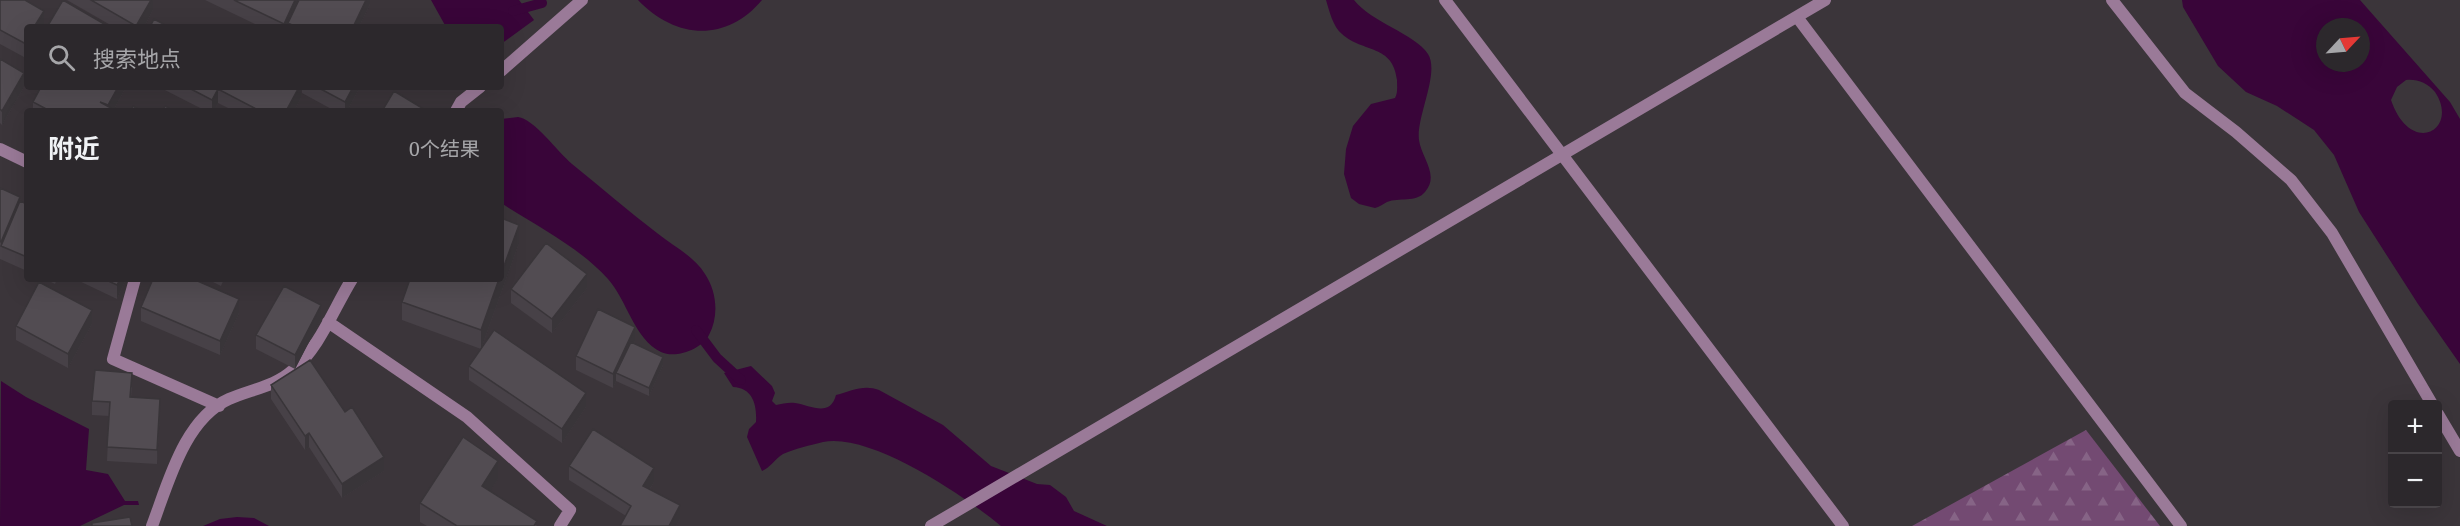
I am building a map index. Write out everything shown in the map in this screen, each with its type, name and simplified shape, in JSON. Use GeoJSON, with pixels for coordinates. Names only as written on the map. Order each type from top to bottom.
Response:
{"type":"FeatureCollection","features":[{"type":"Feature","properties":{"kind":"street"},"geometry":{"type":"LineString","coordinates":[[504,67],[582,0]]}},
{"type":"Feature","properties":{"kind":"street"},"geometry":{"type":"LineString","coordinates":[[1445,0],[1843,526]]}},
{"type":"Feature","properties":{"kind":"street"},"geometry":{"type":"LineString","coordinates":[[931,526],[1825,0]]}},
{"type":"Feature","properties":{"kind":"street"},"geometry":{"type":"LineString","coordinates":[[2112,0],[2185,93],[2236,132],[2291,180],[2332,233],[2429,400]]}},
{"type":"Feature","properties":{"kind":"street"},"geometry":{"type":"LineString","coordinates":[[1797,17],[2181,526]]}},
{"type":"Feature","properties":{"kind":"street"},"geometry":{"type":"LineString","coordinates":[[458,108],[476,90]]}},
{"type":"Feature","properties":{"kind":"street"},"geometry":{"type":"LineString","coordinates":[[0,149],[24,161]]}},
{"type":"Feature","properties":{"kind":"street"},"geometry":{"type":"LineString","coordinates":[[134,282],[113,359],[219,406]]}},
{"type":"Feature","properties":{"kind":"street"},"geometry":{"type":"LineString","coordinates":[[153,526],[180,451],[205,417],[228,399],[258,389],[291,373],[313,350],[350,282]]}},
{"type":"Feature","properties":{"kind":"street"},"geometry":{"type":"LineString","coordinates":[[328,322],[466,417],[517,461],[570,510],[560,526]]}},
{"type":"Feature","properties":{"kind":"street"},"geometry":{"type":"LineString","coordinates":[[2442,421],[2460,451]]}},
{"type":"Feature","properties":{"kind":"green space"},"geometry":{"type":"Polygon","coordinates":[[[2086,430],[2160,526],[1912,526],[2086,430]]]}},
{"type":"Feature","properties":{"kind":"shaded area"},"geometry":{"type":"Polygon","coordinates":[[[431,0],[519,0],[534,20],[504,42],[504,24],[444,24],[431,0]]]}},
{"type":"Feature","properties":{"kind":"shaded area"},"geometry":{"type":"Polygon","coordinates":[[[638,0],[762,0],[748,14],[733,24],[700,31],[668,22],[652,13],[638,0]]]}},
{"type":"Feature","properties":{"kind":"shaded area"},"geometry":{"type":"Polygon","coordinates":[[[1326,0],[1354,0],[1371,15],[1413,40],[1428,54],[1431,62],[1430,83],[1419,130],[1419,140],[1431,179],[1425,192],[1417,198],[1387,202],[1375,208],[1359,204],[1351,198],[1344,174],[1346,149],[1353,126],[1371,104],[1395,98],[1397,80],[1390,60],[1350,40],[1339,31],[1326,0]]]}},
{"type":"Feature","properties":{"kind":"shaded area"},"geometry":{"type":"Polygon","coordinates":[[[2182,0],[2360,0],[2450,102],[2460,119],[2460,364],[2359,212],[2334,155],[2314,130],[2277,106],[2246,92],[2218,66],[2183,7],[2182,0]],[[2406,80],[2397,87],[2391,100],[2400,118],[2410,128],[2420,133],[2430,132],[2437,126],[2441,117],[2441,105],[2435,92],[2429,86],[2414,80],[2406,80]]]}},
{"type":"Feature","properties":{"kind":"shaded area"},"geometry":{"type":"Polygon","coordinates":[[[518,117],[531,124],[572,164],[700,268],[712,288],[715,304],[712,328],[701,345],[674,354],[661,352],[652,346],[637,329],[615,288],[597,267],[557,238],[504,205],[504,119],[518,117]]]}},
{"type":"Feature","properties":{"kind":"shaded area"},"geometry":{"type":"Polygon","coordinates":[[[751,366],[772,386],[775,393],[772,401],[776,405],[793,403],[824,408],[833,402],[836,395],[863,388],[879,390],[943,425],[991,466],[1037,484],[1050,485],[1066,497],[1074,511],[1107,526],[1001,526],[965,499],[916,469],[866,447],[843,442],[823,442],[787,452],[762,471],[747,437],[749,429],[756,422],[756,410],[752,398],[740,388],[733,387],[724,373],[751,366]]]}},
{"type":"Feature","properties":{"kind":"shaded area"},"geometry":{"type":"Polygon","coordinates":[[[1,381],[26,397],[89,429],[86,470],[108,474],[125,501],[138,501],[139,505],[124,505],[80,526],[0,526],[1,381]]]}},
{"type":"Feature","properties":{"kind":"shaded area"},"geometry":{"type":"Polygon","coordinates":[[[254,518],[269,526],[203,526],[220,519],[254,518]]]}},
{"type":"Feature","properties":{"kind":"building"},"geometry":{"type":"Polygon","coordinates":[[[0,0],[25,0],[44,11],[36,24],[24,24],[24,43],[0,30],[0,0]]]}},
{"type":"Feature","properties":{"kind":"building"},"geometry":{"type":"Polygon","coordinates":[[[63,0],[104,24],[49,24],[63,0]]]}},
{"type":"Feature","properties":{"kind":"building"},"geometry":{"type":"Polygon","coordinates":[[[91,0],[151,0],[137,24],[133,24],[91,0]]]}},
{"type":"Feature","properties":{"kind":"building"},"geometry":{"type":"Polygon","coordinates":[[[234,0],[295,0],[284,24],[234,0]]]}},
{"type":"Feature","properties":{"kind":"building"},"geometry":{"type":"Polygon","coordinates":[[[299,0],[366,0],[354,24],[288,23],[299,0]]]}},
{"type":"Feature","properties":{"kind":"building"},"geometry":{"type":"Polygon","coordinates":[[[154,19],[163,24],[152,24],[154,19]]]}},
{"type":"Feature","properties":{"kind":"building"},"geometry":{"type":"Polygon","coordinates":[[[0,59],[24,73],[2,111],[0,109],[0,59]]]}},
{"type":"Feature","properties":{"kind":"building"},"geometry":{"type":"Polygon","coordinates":[[[39,90],[116,90],[108,105],[100,102],[111,108],[44,108],[33,102],[39,90]]]}},
{"type":"Feature","properties":{"kind":"building"},"geometry":{"type":"Polygon","coordinates":[[[193,90],[217,90],[212,100],[193,90]]]}},
{"type":"Feature","properties":{"kind":"building"},"geometry":{"type":"Polygon","coordinates":[[[220,90],[297,90],[288,108],[254,108],[220,90]]]}},
{"type":"Feature","properties":{"kind":"building"},"geometry":{"type":"Polygon","coordinates":[[[323,90],[351,90],[345,102],[323,90]]]}},
{"type":"Feature","properties":{"kind":"building"},"geometry":{"type":"Polygon","coordinates":[[[394,91],[422,108],[384,108],[394,91]]]}},
{"type":"Feature","properties":{"kind":"building"},"geometry":{"type":"Polygon","coordinates":[[[0,188],[20,197],[1,242],[0,241],[0,188]]]}},
{"type":"Feature","properties":{"kind":"building"},"geometry":{"type":"Polygon","coordinates":[[[20,201],[24,203],[24,256],[1,246],[20,201]]]}},
{"type":"Feature","properties":{"kind":"building"},"geometry":{"type":"Polygon","coordinates":[[[504,219],[519,225],[504,266],[504,219]]]}},
{"type":"Feature","properties":{"kind":"building"},"geometry":{"type":"Polygon","coordinates":[[[546,243],[587,274],[552,319],[511,289],[546,243]]]}},
{"type":"Feature","properties":{"kind":"building"},"geometry":{"type":"Polygon","coordinates":[[[39,282],[92,310],[68,354],[16,326],[39,282]]]}},
{"type":"Feature","properties":{"kind":"building"},"geometry":{"type":"Polygon","coordinates":[[[152,282],[200,282],[239,299],[220,341],[141,307],[152,282]]]}},
{"type":"Feature","properties":{"kind":"building"},"geometry":{"type":"Polygon","coordinates":[[[409,282],[498,282],[481,330],[402,302],[409,282]]]}},
{"type":"Feature","properties":{"kind":"building"},"geometry":{"type":"Polygon","coordinates":[[[284,286],[321,305],[295,355],[256,335],[284,286]]]}},
{"type":"Feature","properties":{"kind":"building"},"geometry":{"type":"Polygon","coordinates":[[[598,309],[635,327],[613,374],[576,356],[598,309]]]}},
{"type":"Feature","properties":{"kind":"building"},"geometry":{"type":"Polygon","coordinates":[[[494,330],[586,393],[562,429],[469,366],[494,330]]]}},
{"type":"Feature","properties":{"kind":"building"},"geometry":{"type":"Polygon","coordinates":[[[631,342],[663,357],[649,388],[616,373],[631,342]]]}},
{"type":"Feature","properties":{"kind":"building"},"geometry":{"type":"Polygon","coordinates":[[[310,360],[345,412],[352,407],[384,457],[342,484],[309,433],[305,436],[271,385],[310,360]]]}},
{"type":"Feature","properties":{"kind":"building"},"geometry":{"type":"Polygon","coordinates":[[[95,370],[132,373],[130,397],[160,399],[157,450],[107,447],[110,402],[92,401],[95,370]]]}},
{"type":"Feature","properties":{"kind":"building"},"geometry":{"type":"Polygon","coordinates":[[[593,429],[654,468],[643,486],[680,505],[669,526],[620,526],[631,506],[569,466],[593,429]]]}},
{"type":"Feature","properties":{"kind":"building"},"geometry":{"type":"Polygon","coordinates":[[[463,437],[498,461],[482,486],[537,521],[534,526],[457,526],[420,503],[463,437]]]}},
{"type":"Feature","properties":{"kind":"building"},"geometry":{"type":"Polygon","coordinates":[[[130,517],[132,526],[92,526],[92,523],[130,517]]]}},
{"type":"Feature","properties":{"kind":"waterway"},"geometry":{"type":"LineString","coordinates":[[513,11],[542,3]]}},
{"type":"Feature","properties":{"kind":"waterway"},"geometry":{"type":"LineString","coordinates":[[696,330],[717,358],[741,380]]}}]}
